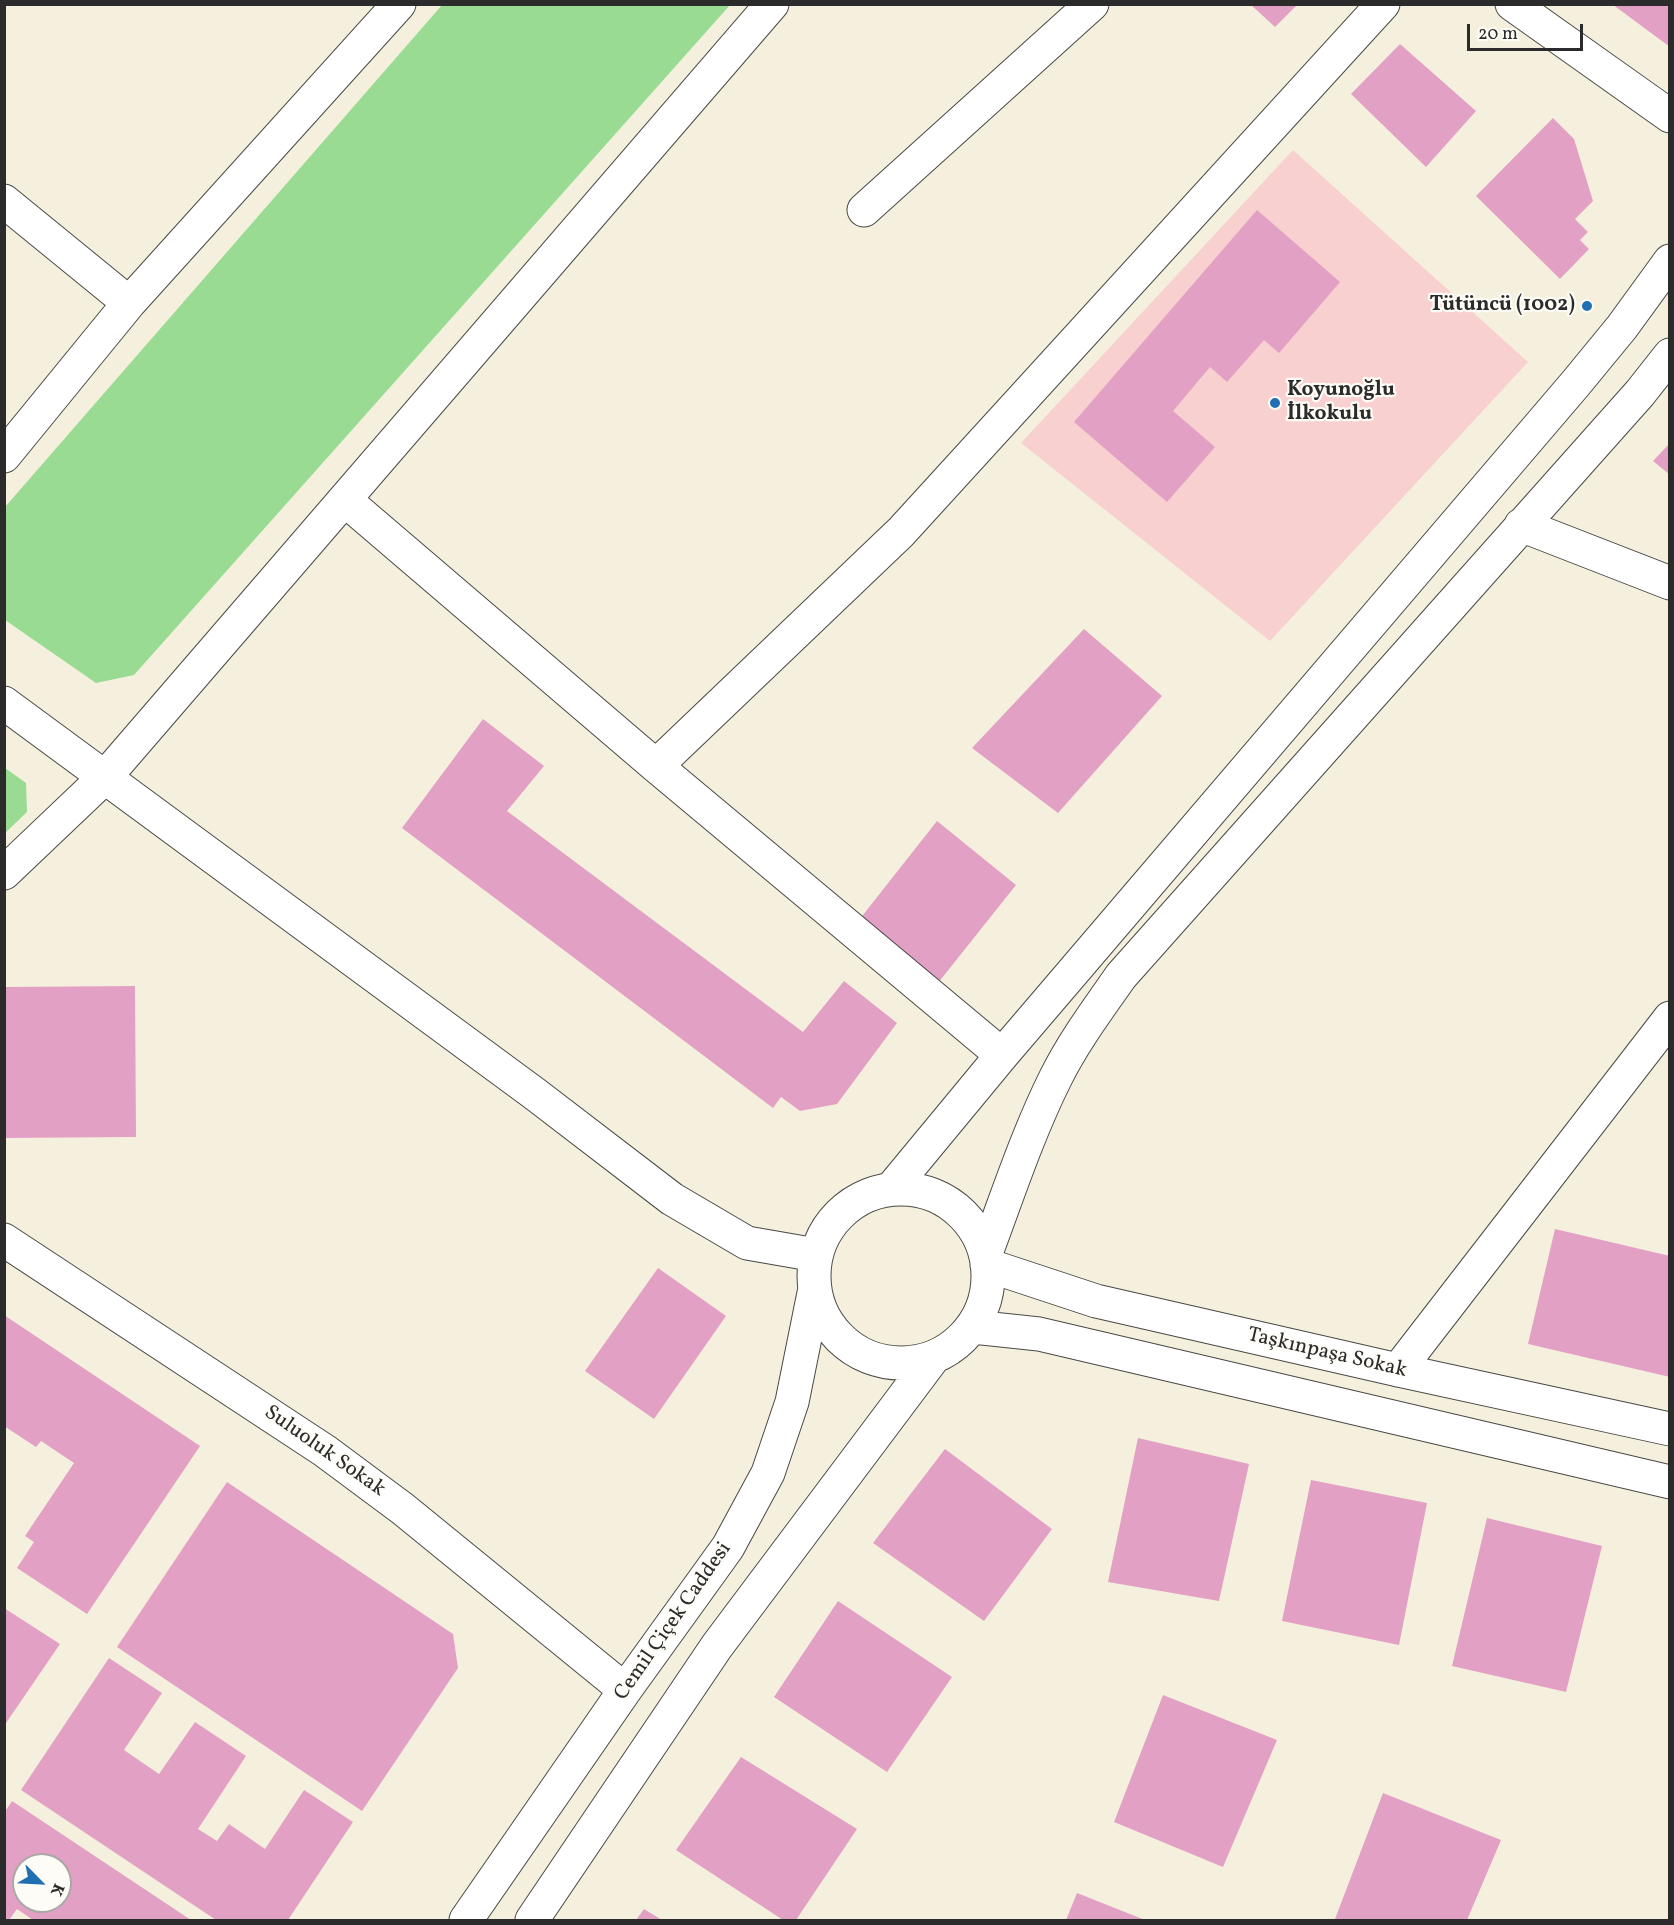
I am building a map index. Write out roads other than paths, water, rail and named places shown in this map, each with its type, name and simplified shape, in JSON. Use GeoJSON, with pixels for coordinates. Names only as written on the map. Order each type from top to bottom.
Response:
{"type":"FeatureCollection","features":[{"type":"Feature","properties":{"kind":"street"},"geometry":{"type":"LineString","coordinates":[[4,456],[129,303],[399,4]]}},
{"type":"Feature","properties":{"kind":"street"},"geometry":{"type":"LineString","coordinates":[[4,873],[106,776],[772,4]]}},
{"type":"Feature","properties":{"kind":"street"},"geometry":{"type":"LineString","coordinates":[[864,210],[1092,4]]}},
{"type":"Feature","properties":{"kind":"street"},"geometry":{"type":"LineString","coordinates":[[656,766],[901,532],[1383,4]]}},
{"type":"Feature","properties":{"kind":"street"},"geometry":{"type":"LineString","coordinates":[[1512,4],[1670,116]]}},
{"type":"Feature","properties":{"kind":"street"},"geometry":{"type":"LineString","coordinates":[[4,201],[129,303]]}},
{"type":"Feature","properties":{"kind":"street"},"geometry":{"type":"LineString","coordinates":[[892,1188],[1002,1055],[1568,392],[1622,327],[1670,261]]}},
{"type":"Feature","properties":{"kind":"street"},"geometry":{"type":"LineString","coordinates":[[986,1259],[1033,1131],[1056,1077],[1083,1029],[1121,976],[1640,393],[1670,355]]}},
{"type":"Feature","properties":{"kind":"street"},"geometry":{"type":"LineString","coordinates":[[345,500],[656,766],[1002,1055]]}},
{"type":"Feature","properties":{"kind":"street"},"geometry":{"type":"LineString","coordinates":[[1521,525],[1670,583]]}},
{"type":"Feature","properties":{"kind":"street"},"geometry":{"type":"LineString","coordinates":[[4,703],[535,1094],[672,1199],[747,1243],[816,1255]]}},
{"type":"Feature","properties":{"kind":"street"},"geometry":{"type":"LineString","coordinates":[[1398,1370],[1670,1018]]}},
{"type":"Feature","properties":{"kind":"street"},"geometry":{"type":"LineString","coordinates":[[892,1188],[917,1189],[940,1197],[960,1211],[976,1230],[986,1259],[989,1278],[984,1303],[973,1327],[955,1345],[933,1358],[908,1364],[882,1362],[858,1353],[838,1338],[823,1317],[814,1293],[813,1274],[816,1255],[826,1230],[844,1209],[866,1195],[892,1188]]}},
{"type":"Feature","properties":{"kind":"street","name":"Suluoluk Sokak"},"geometry":{"type":"LineString","coordinates":[[4,1240],[325,1451],[403,1509],[625,1690]]}},
{"type":"Feature","properties":{"kind":"street","name":"Taşkınpaşa Sokak"},"geometry":{"type":"LineString","coordinates":[[986,1259],[1096,1301],[1670,1429]]}},
{"type":"Feature","properties":{"kind":"street","name":"Cemil Çiçek Caddesi"},"geometry":{"type":"LineString","coordinates":[[466,1920],[625,1690],[728,1547],[768,1473],[792,1402],[814,1293]]}},
{"type":"Feature","properties":{"kind":"street"},"geometry":{"type":"LineString","coordinates":[[973,1327],[1039,1334],[1670,1482]]}},
{"type":"Feature","properties":{"kind":"street"},"geometry":{"type":"LineString","coordinates":[[532,1920],[717,1646],[933,1358]]}},
{"type":"Feature","properties":{"kind":"place","name":"Tütüncü (1002)"},"geometry":{"type":"Point","coordinates":[1587,306]}},
{"type":"Feature","properties":{"kind":"place","name":"Koyunoğlu İlkokulu"},"geometry":{"type":"Point","coordinates":[1275,403]}}]}
